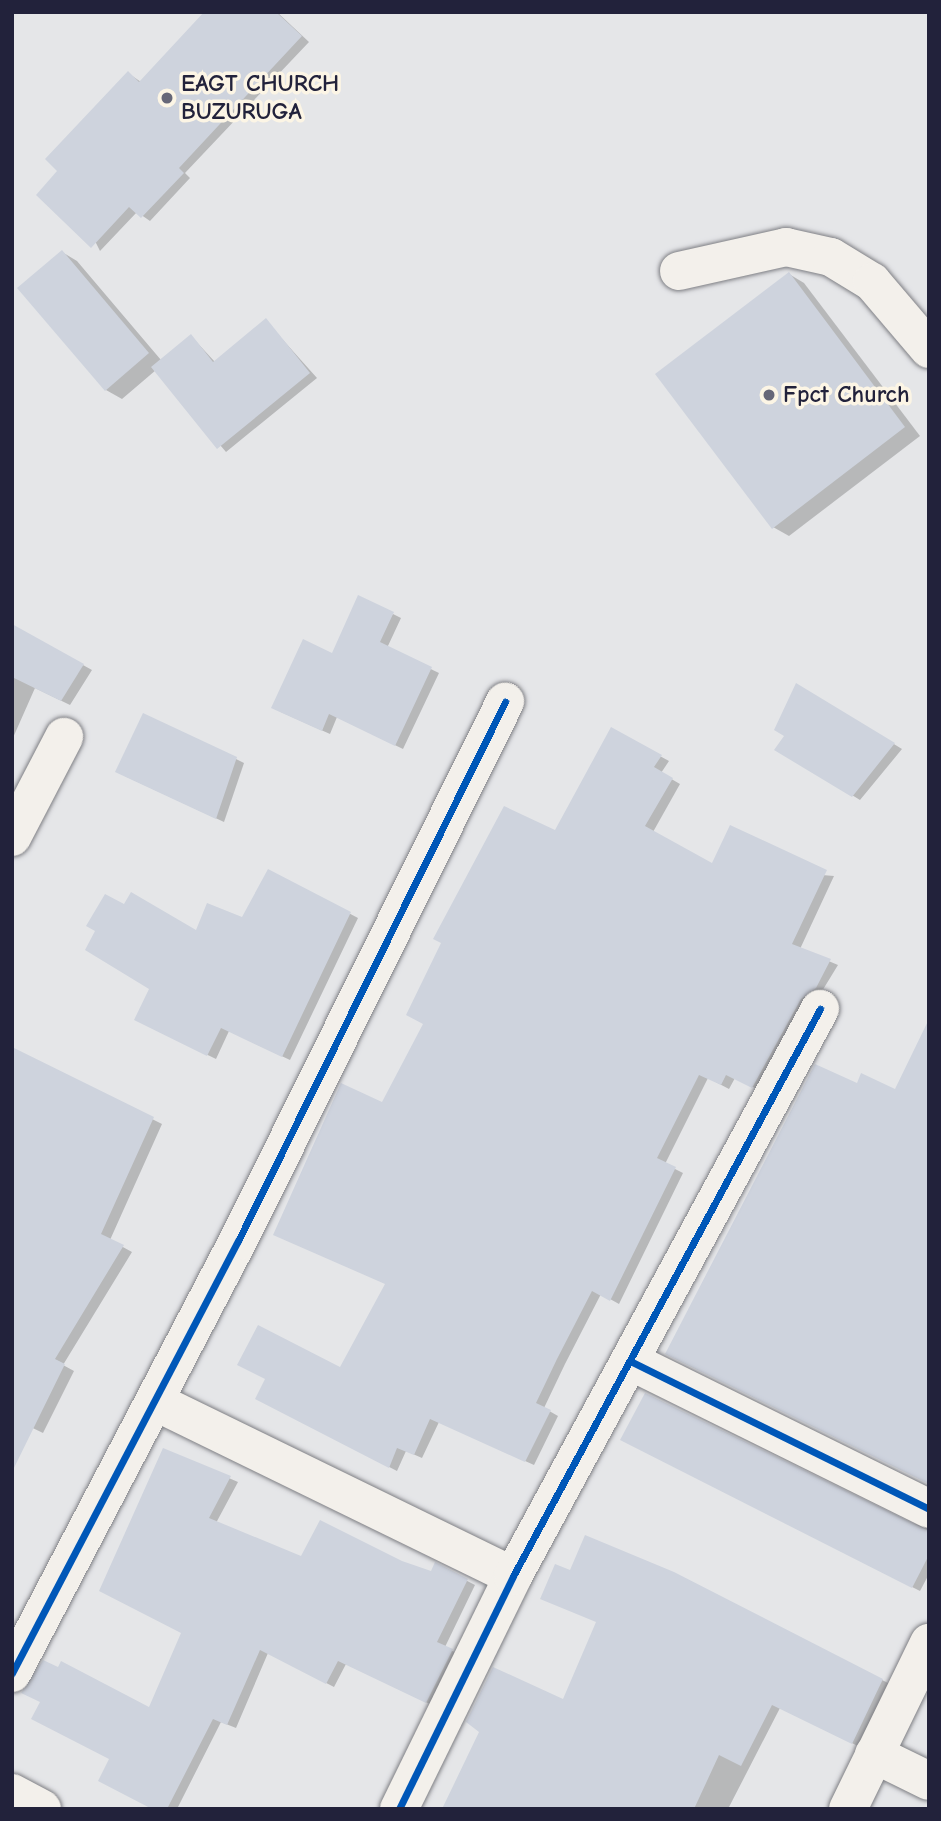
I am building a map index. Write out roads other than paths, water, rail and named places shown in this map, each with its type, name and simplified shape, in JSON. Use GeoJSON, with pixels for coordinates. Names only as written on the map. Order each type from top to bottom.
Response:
{"type":"FeatureCollection","features":[{"type":"Feature","properties":{"kind":"street"},"geometry":{"type":"LineString","coordinates":[[679,271],[786,247],[831,257],[872,282],[929,349]]}},
{"type":"Feature","properties":{"kind":"street"},"geometry":{"type":"LineString","coordinates":[[12,1673],[156,1402],[505,702]]}},
{"type":"Feature","properties":{"kind":"street"},"geometry":{"type":"LineString","coordinates":[[12,837],[64,737]]}},
{"type":"Feature","properties":{"kind":"street"},"geometry":{"type":"LineString","coordinates":[[399,1809],[513,1576],[820,1009]]}},
{"type":"Feature","properties":{"kind":"street"},"geometry":{"type":"LineString","coordinates":[[630,1361],[929,1509]]}},
{"type":"Feature","properties":{"kind":"street"},"geometry":{"type":"LineString","coordinates":[[156,1402],[513,1576]]}},
{"type":"Feature","properties":{"kind":"street"},"geometry":{"type":"LineString","coordinates":[[848,1809],[929,1643]]}},
{"type":"Feature","properties":{"kind":"street"},"geometry":{"type":"LineString","coordinates":[[874,1754],[929,1781]]}},
{"type":"Feature","properties":{"kind":"street"},"geometry":{"type":"LineString","coordinates":[[12,1793],[42,1809]]}},
{"type":"Feature","properties":{"kind":"place","name":"EAGT CHURCH BUZURUGA"},"geometry":{"type":"Point","coordinates":[167,98]}},
{"type":"Feature","properties":{"kind":"place","name":"Fpct Church"},"geometry":{"type":"Point","coordinates":[769,395]}}]}
